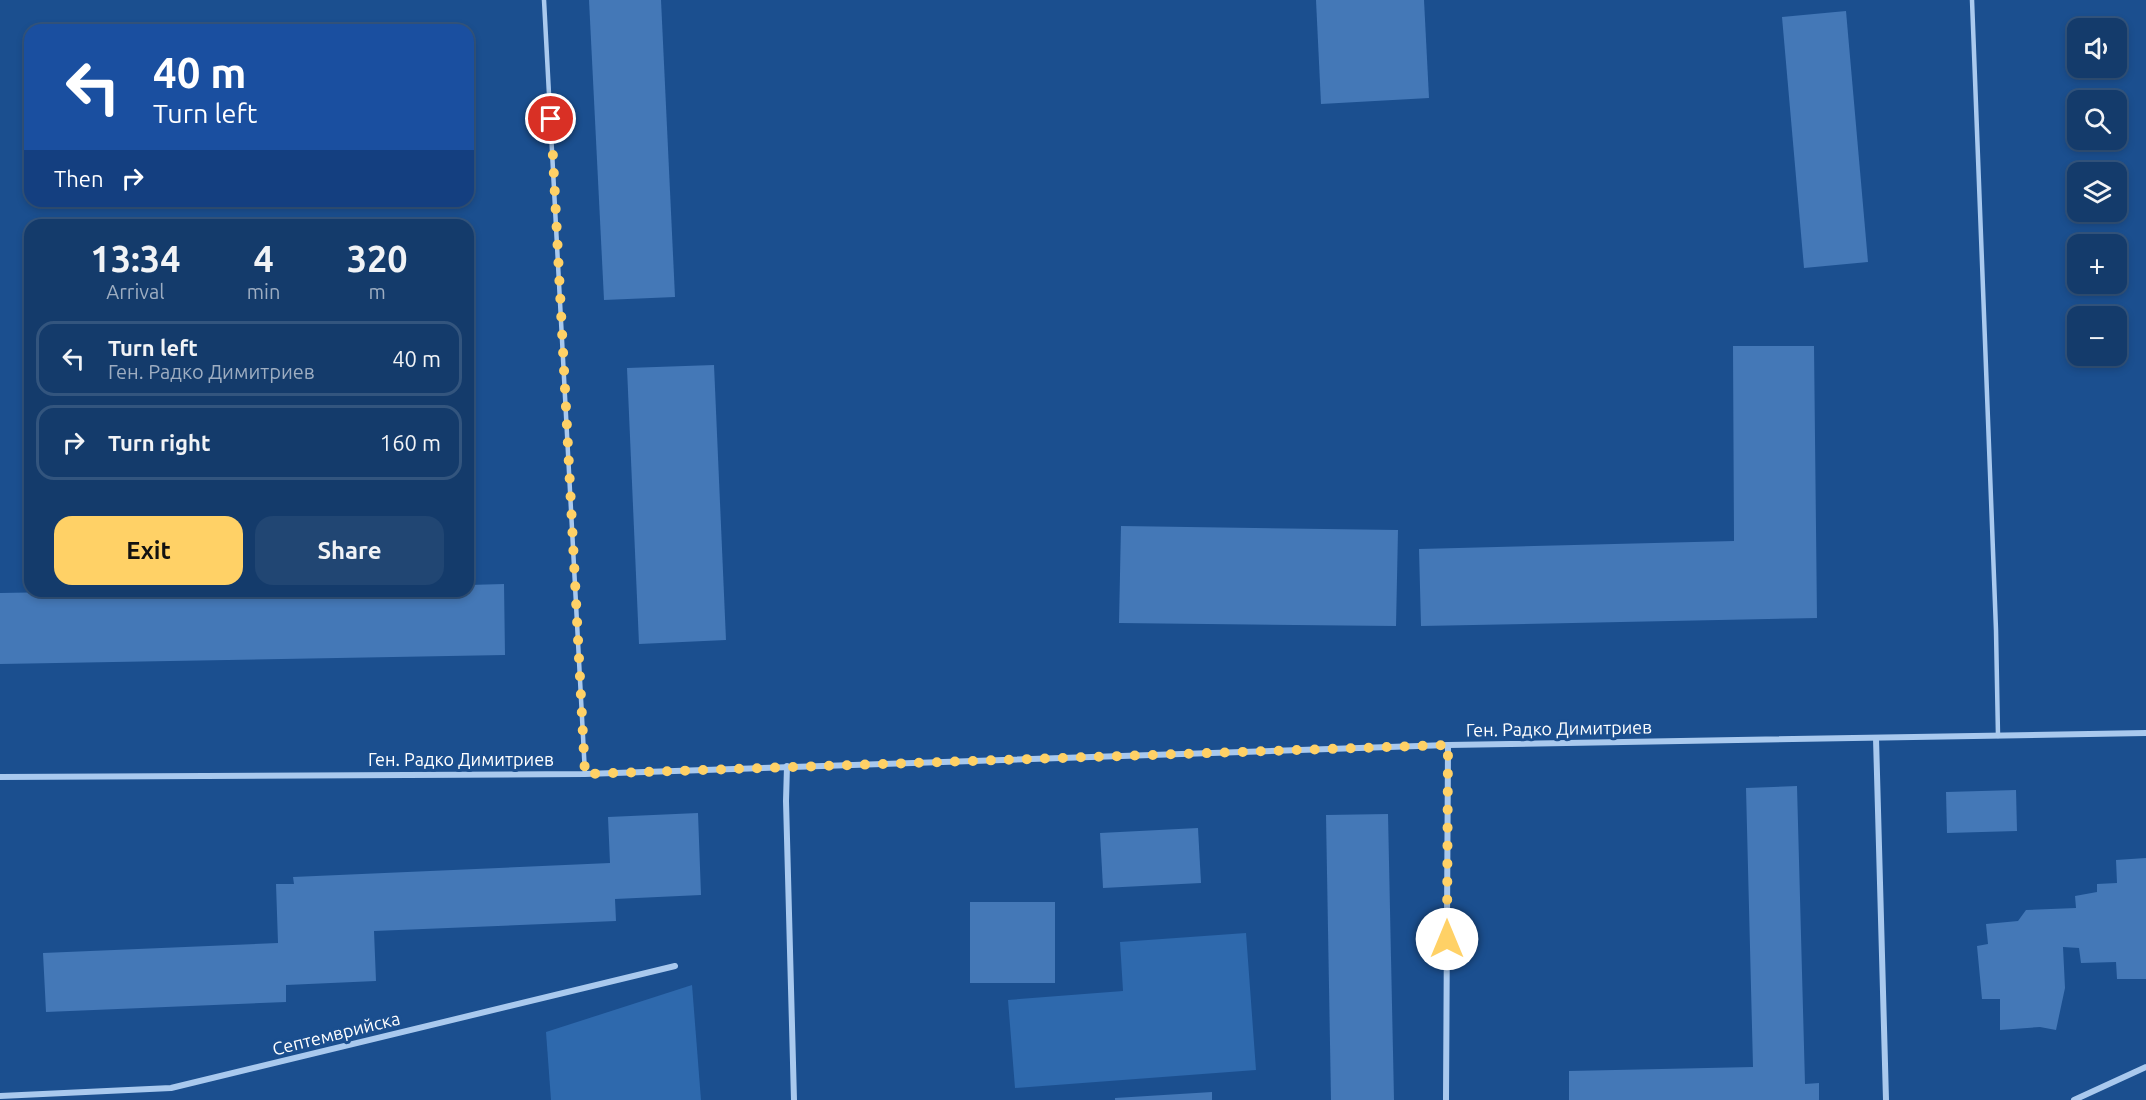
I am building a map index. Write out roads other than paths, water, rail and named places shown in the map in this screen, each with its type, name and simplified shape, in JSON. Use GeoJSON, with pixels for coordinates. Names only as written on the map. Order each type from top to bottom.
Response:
{"type":"FeatureCollection","features":[{"type":"Feature","properties":{"kind":"street","name":"Ген. Радко Димитриев"},"geometry":{"type":"LineString","coordinates":[[0,777],[585,774],[1448,745],[2146,733]]}},
{"type":"Feature","properties":{"kind":"street"},"geometry":{"type":"LineString","coordinates":[[1876,738],[1886,1100]]}},
{"type":"Feature","properties":{"kind":"street"},"geometry":{"type":"LineString","coordinates":[[1446,1100],[1448,745]]}},
{"type":"Feature","properties":{"kind":"street"},"geometry":{"type":"LineString","coordinates":[[787,766],[794,1100]]}},
{"type":"Feature","properties":{"kind":"street","name":"Септемврийска"},"geometry":{"type":"LineString","coordinates":[[0,1096],[171,1088],[675,966]]}},
{"type":"Feature","properties":{"kind":"street"},"geometry":{"type":"LineString","coordinates":[[2074,1100],[2146,1067]]}},
{"type":"Feature","properties":{"kind":"lane"},"geometry":{"type":"LineString","coordinates":[[544,0],[585,774]]}},
{"type":"Feature","properties":{"kind":"lane"},"geometry":{"type":"LineString","coordinates":[[1972,0],[1998,736]]}}]}
